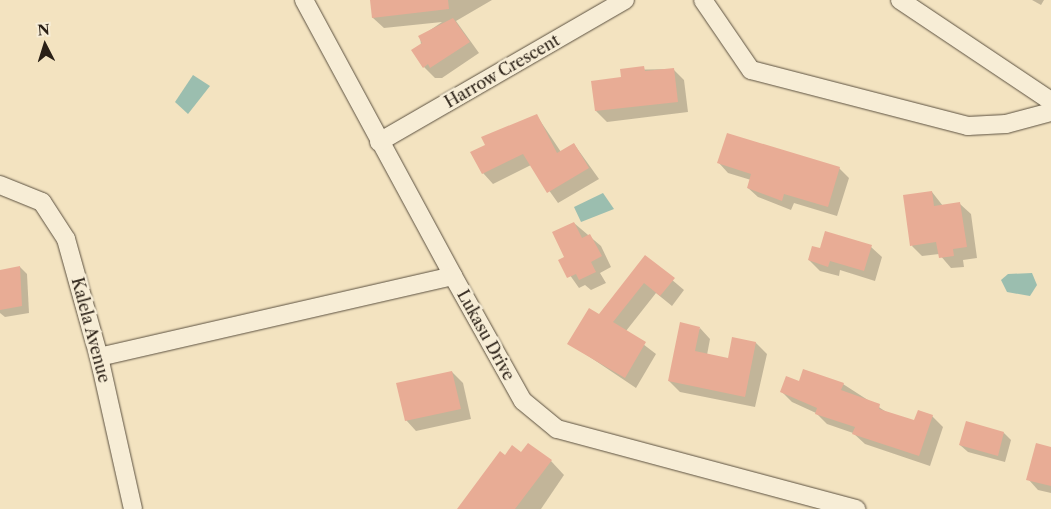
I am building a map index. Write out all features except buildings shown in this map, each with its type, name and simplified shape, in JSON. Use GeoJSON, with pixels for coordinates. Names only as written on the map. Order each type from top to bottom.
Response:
{"type":"FeatureCollection","features":[{"type":"Feature","properties":{"kind":"street"},"geometry":{"type":"LineString","coordinates":[[304,0],[453,276]]}},
{"type":"Feature","properties":{"kind":"street","name":"Harrow Crescent"},"geometry":{"type":"LineString","coordinates":[[379,142],[625,0]]}},
{"type":"Feature","properties":{"kind":"street"},"geometry":{"type":"LineString","coordinates":[[703,0],[751,70],[968,126],[1006,124],[1051,112]]}},
{"type":"Feature","properties":{"kind":"street"},"geometry":{"type":"LineString","coordinates":[[900,0],[1051,101]]}},
{"type":"Feature","properties":{"kind":"street","name":"Kalela Avenue"},"geometry":{"type":"LineString","coordinates":[[0,185],[42,202],[57,218],[99,356],[133,509]]}},
{"type":"Feature","properties":{"kind":"street","name":"Lukasu Drive"},"geometry":{"type":"LineString","coordinates":[[99,356],[453,276],[523,401],[557,429],[856,509]]}},
{"type":"Feature","properties":{"kind":"shaded area"},"geometry":{"type":"Polygon","coordinates":[[[193,75],[210,86],[188,114],[175,102],[193,75]]]}},
{"type":"Feature","properties":{"kind":"shaded area"},"geometry":{"type":"Polygon","coordinates":[[[603,193],[614,209],[581,222],[574,207],[603,193]]]}},
{"type":"Feature","properties":{"kind":"shaded area"},"geometry":{"type":"Polygon","coordinates":[[[1032,273],[1037,285],[1030,296],[1007,292],[1001,280],[1008,274],[1032,273]]]}}]}
